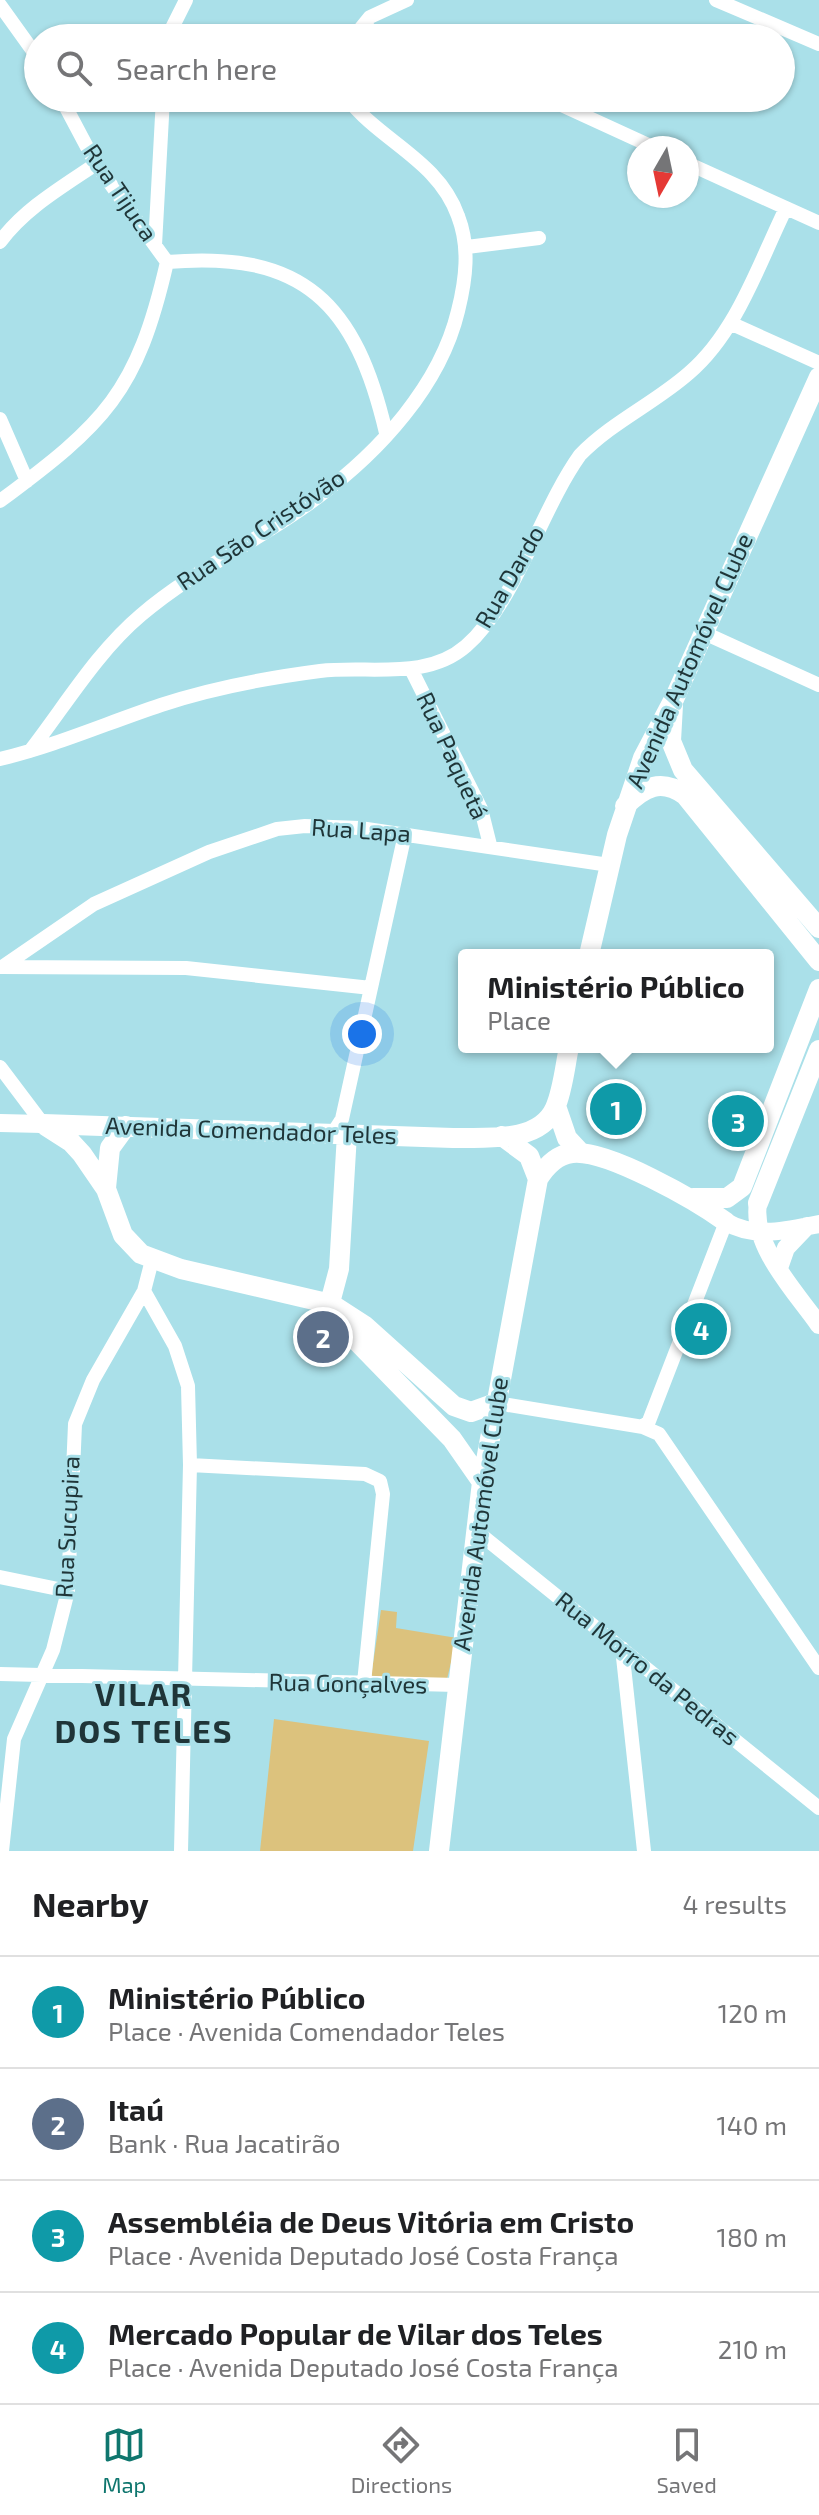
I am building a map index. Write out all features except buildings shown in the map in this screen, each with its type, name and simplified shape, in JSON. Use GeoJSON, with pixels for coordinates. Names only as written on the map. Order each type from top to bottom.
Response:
{"type":"FeatureCollection","features":[{"type":"Feature","properties":{"kind":"main road","name":"Avenida Automóvel Clube"},"geometry":{"type":"LineString","coordinates":[[590,949],[625,806],[655,729],[675,697],[819,377]]}},
{"type":"Feature","properties":{"kind":"main road"},"geometry":{"type":"LineString","coordinates":[[675,697],[671,741],[683,770],[819,928]]}},
{"type":"Feature","properties":{"kind":"main road"},"geometry":{"type":"LineString","coordinates":[[625,806],[642,790],[656,785],[675,788],[685,795],[819,961]]}},
{"type":"Feature","properties":{"kind":"main road"},"geometry":{"type":"LineString","coordinates":[[693,1198],[727,1198],[740,1190],[819,989]]}},
{"type":"Feature","properties":{"kind":"main road"},"geometry":{"type":"LineString","coordinates":[[819,1050],[758,1203],[756,1222],[779,1268],[819,1325]]}},
{"type":"Feature","properties":{"kind":"main road"},"geometry":{"type":"LineString","coordinates":[[568,1053],[556,1106],[567,1138],[581,1153],[639,1173],[693,1198],[742,1230],[761,1233],[813,1225]]}},
{"type":"Feature","properties":{"kind":"main road","name":"Avenida Comendador Teles"},"geometry":{"type":"LineString","coordinates":[[0,1123],[341,1129],[502,1136],[539,1126],[556,1106]]}},
{"type":"Feature","properties":{"kind":"main road"},"geometry":{"type":"LineString","coordinates":[[43,1124],[71,1142],[106,1189],[123,1235],[138,1252],[152,1260],[320,1306],[365,1326],[448,1402],[471,1412],[496,1403]]}},
{"type":"Feature","properties":{"kind":"main road"},"geometry":{"type":"LineString","coordinates":[[106,1189],[110,1148],[126,1126]]}},
{"type":"Feature","properties":{"kind":"main road"},"geometry":{"type":"LineString","coordinates":[[320,1306],[328,1263],[341,1129]]}},
{"type":"Feature","properties":{"kind":"main road"},"geometry":{"type":"LineString","coordinates":[[502,1136],[529,1156],[538,1179],[556,1159],[581,1153]]}},
{"type":"Feature","properties":{"kind":"main road","name":"Avenida Automóvel Clube"},"geometry":{"type":"LineString","coordinates":[[439,1851],[482,1482],[538,1179]]}},
{"type":"Feature","properties":{"kind":"main road"},"geometry":{"type":"LineString","coordinates":[[779,1268],[789,1243],[813,1225]]}},
{"type":"Feature","properties":{"kind":"main road"},"geometry":{"type":"LineString","coordinates":[[320,1306],[436,1422],[466,1456],[482,1482]]}},
{"type":"Feature","properties":{"kind":"main road"},"geometry":{"type":"LineString","coordinates":[[436,1422],[448,1402]]}},
{"type":"Feature","properties":{"kind":"street"},"geometry":{"type":"LineString","coordinates":[[174,24],[186,0]]}},
{"type":"Feature","properties":{"kind":"street"},"geometry":{"type":"LineString","coordinates":[[364,24],[370,17],[407,0]]}},
{"type":"Feature","properties":{"kind":"street"},"geometry":{"type":"LineString","coordinates":[[716,0],[772,24]]}},
{"type":"Feature","properties":{"kind":"street"},"geometry":{"type":"LineString","coordinates":[[0,5],[24,38]]}},
{"type":"Feature","properties":{"kind":"street"},"geometry":{"type":"LineString","coordinates":[[795,34],[819,44]]}},
{"type":"Feature","properties":{"kind":"street","name":"Rua Tijuca"},"geometry":{"type":"LineString","coordinates":[[68,112],[96,164],[167,262],[226,260],[259,265],[299,281],[323,297],[340,315],[362,358],[386,433]]}},
{"type":"Feature","properties":{"kind":"street"},"geometry":{"type":"LineString","coordinates":[[155,245],[162,112]]}},
{"type":"Feature","properties":{"kind":"street","name":"Rua São Cristóvão"},"geometry":{"type":"LineString","coordinates":[[30,751],[99,660],[138,618],[213,561],[317,498],[353,468],[429,382],[442,356],[462,296],[467,247],[458,214],[445,190],[421,161],[360,112]]}},
{"type":"Feature","properties":{"kind":"street"},"geometry":{"type":"LineString","coordinates":[[577,112],[629,136]]}},
{"type":"Feature","properties":{"kind":"street"},"geometry":{"type":"LineString","coordinates":[[0,242],[9,229],[52,194],[96,164]]}},
{"type":"Feature","properties":{"kind":"street"},"geometry":{"type":"LineString","coordinates":[[699,168],[819,223]]}},
{"type":"Feature","properties":{"kind":"street","name":"Rua Dardo"},"geometry":{"type":"LineString","coordinates":[[0,759],[162,705],[224,688],[324,671],[411,669],[448,658],[479,633],[492,616],[580,455],[594,440],[690,373],[730,323],[786,208]]}},
{"type":"Feature","properties":{"kind":"street"},"geometry":{"type":"LineString","coordinates":[[467,247],[539,238]]}},
{"type":"Feature","properties":{"kind":"street"},"geometry":{"type":"LineString","coordinates":[[0,501],[80,440],[123,388],[154,318],[167,262]]}},
{"type":"Feature","properties":{"kind":"street"},"geometry":{"type":"LineString","coordinates":[[730,323],[819,363]]}},
{"type":"Feature","properties":{"kind":"street"},"geometry":{"type":"LineString","coordinates":[[0,419],[27,481]]}},
{"type":"Feature","properties":{"kind":"street"},"geometry":{"type":"LineString","coordinates":[[702,632],[819,685]]}},
{"type":"Feature","properties":{"kind":"street","name":"Rua Paquetá"},"geometry":{"type":"LineString","coordinates":[[411,669],[481,809],[490,845]]}},
{"type":"Feature","properties":{"kind":"street","name":"Rua Lapa"},"geometry":{"type":"LineString","coordinates":[[1,967],[94,904],[251,835],[305,826],[405,834],[609,865]]}},
{"type":"Feature","properties":{"kind":"street"},"geometry":{"type":"LineString","coordinates":[[341,1129],[405,834]]}},
{"type":"Feature","properties":{"kind":"street"},"geometry":{"type":"LineString","coordinates":[[1,967],[186,968],[371,988]]}},
{"type":"Feature","properties":{"kind":"street"},"geometry":{"type":"LineString","coordinates":[[0,1067],[43,1124]]}},
{"type":"Feature","properties":{"kind":"street"},"geometry":{"type":"LineString","coordinates":[[643,1427],[649,1421],[726,1222]]}},
{"type":"Feature","properties":{"kind":"street","name":"Rua Sucupira"},"geometry":{"type":"LineString","coordinates":[[2,1851],[14,1739],[59,1633],[68,1591],[75,1424],[93,1380],[144,1291],[152,1260]]}},
{"type":"Feature","properties":{"kind":"street"},"geometry":{"type":"LineString","coordinates":[[144,1291],[185,1372],[190,1465],[181,1851]]}},
{"type":"Feature","properties":{"kind":"street"},"geometry":{"type":"LineString","coordinates":[[496,1403],[643,1427],[659,1434],[819,1668]]}},
{"type":"Feature","properties":{"kind":"street"},"geometry":{"type":"LineString","coordinates":[[190,1465],[365,1474],[380,1481],[383,1494],[364,1683]]}},
{"type":"Feature","properties":{"kind":"street","name":"Rua Morro da Pedras"},"geometry":{"type":"LineString","coordinates":[[475,1530],[819,1808]]}},
{"type":"Feature","properties":{"kind":"street"},"geometry":{"type":"LineString","coordinates":[[0,1577],[68,1591]]}},
{"type":"Feature","properties":{"kind":"street"},"geometry":{"type":"LineString","coordinates":[[622,1648],[644,1851]]}},
{"type":"Feature","properties":{"kind":"street","name":"Rua Gonçalves"},"geometry":{"type":"LineString","coordinates":[[0,1674],[183,1681],[457,1685]]}},
{"type":"Feature","properties":{"kind":"shaded area"},"geometry":{"type":"Polygon","coordinates":[[[381,1610],[397,1612],[396,1628],[457,1638],[447,1679],[371,1677],[381,1610]]]}},
{"type":"Feature","properties":{"kind":"shaded area"},"geometry":{"type":"Polygon","coordinates":[[[274,1719],[429,1741],[413,1851],[260,1851],[274,1719]]]}},
{"type":"Feature","properties":{"kind":"place","name":"Ministério Público"},"geometry":{"type":"Point","coordinates":[616,1109]}},
{"type":"Feature","properties":{"kind":"place","name":"Assembléia de Deus Vitória em Cristo"},"geometry":{"type":"Point","coordinates":[738,1121]}},
{"type":"Feature","properties":{"kind":"place","name":"Mercado Popular de Vilar dos Teles"},"geometry":{"type":"Point","coordinates":[701,1329]}},
{"type":"Feature","properties":{"kind":"place","name":"Itaú"},"geometry":{"type":"Point","coordinates":[323,1337]}},
{"type":"Feature","properties":{"kind":"district","name":"VILAR DOS TELES"},"geometry":{"type":"Point","coordinates":[144,1714]}}]}
